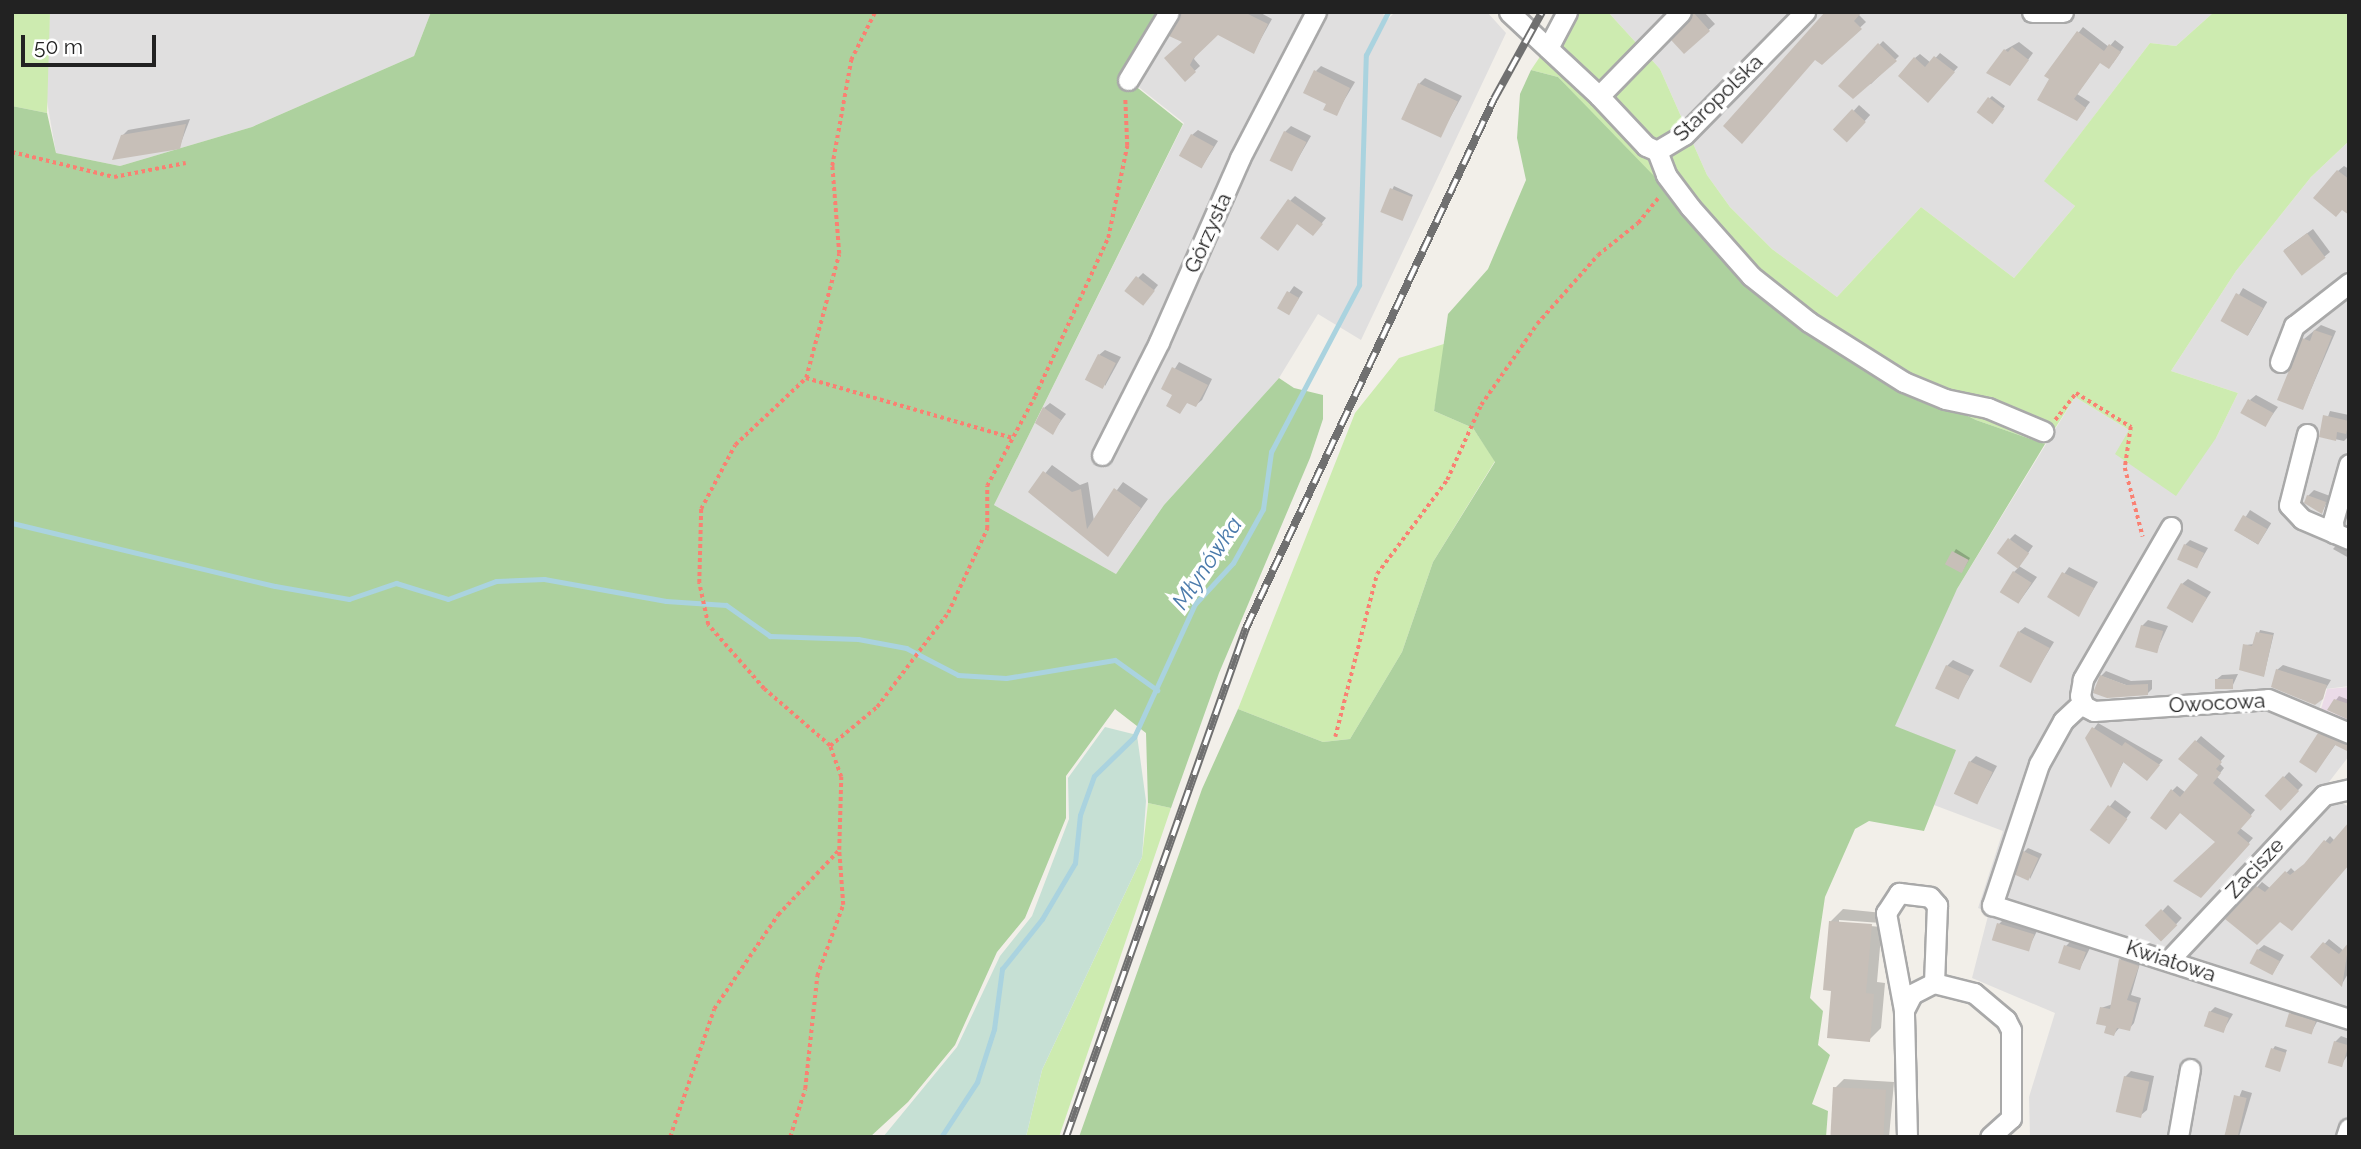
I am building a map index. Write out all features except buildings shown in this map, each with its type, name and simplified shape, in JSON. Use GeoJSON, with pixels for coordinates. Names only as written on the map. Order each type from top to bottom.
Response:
{"type":"FeatureCollection","features":[{"type":"Feature","properties":{"kind":"street"},"geometry":{"type":"LineString","coordinates":[[1128,80],[1168,12]]}},
{"type":"Feature","properties":{"kind":"street","name":"Górzysta"},"geometry":{"type":"LineString","coordinates":[[1102,454],[1159,342],[1240,158],[1316,12]]}},
{"type":"Feature","properties":{"kind":"street"},"geometry":{"type":"LineString","coordinates":[[1509,12],[1548,48],[1567,12]]}},
{"type":"Feature","properties":{"kind":"street"},"geometry":{"type":"LineString","coordinates":[[1599,96],[1681,12]]}},
{"type":"Feature","properties":{"kind":"street","name":"Staropolska"},"geometry":{"type":"LineString","coordinates":[[1548,48],[1599,96],[1646,146],[1657,151],[1684,135],[1805,12]]}},
{"type":"Feature","properties":{"kind":"street"},"geometry":{"type":"LineString","coordinates":[[2032,12],[2062,13]]}},
{"type":"Feature","properties":{"kind":"street"},"geometry":{"type":"LineString","coordinates":[[1657,151],[1666,175],[1751,276],[1809,322],[1904,382],[1945,399],[1988,408],[2043,431]]}},
{"type":"Feature","properties":{"kind":"street"},"geometry":{"type":"LineString","coordinates":[[2280,362],[2294,326],[2349,284]]}},
{"type":"Feature","properties":{"kind":"street"},"geometry":{"type":"LineString","coordinates":[[2307,433],[2289,505],[2302,519],[2341,536]]}},
{"type":"Feature","properties":{"kind":"street"},"geometry":{"type":"LineString","coordinates":[[2341,536],[2333,521],[2349,464]]}},
{"type":"Feature","properties":{"kind":"street"},"geometry":{"type":"LineString","coordinates":[[2082,703],[2083,679],[2151,566],[2171,527]]}},
{"type":"Feature","properties":{"kind":"street","name":"Owocowa"},"geometry":{"type":"LineString","coordinates":[[2082,703],[2094,711],[2268,699],[2349,733]]}},
{"type":"Feature","properties":{"kind":"street","name":"Kwiatowa"},"geometry":{"type":"LineString","coordinates":[[2082,703],[2063,721],[2039,764],[1992,905],[2349,1019]]}},
{"type":"Feature","properties":{"kind":"street","name":"Zacisze"},"geometry":{"type":"LineString","coordinates":[[2169,960],[2324,795],[2349,789]]}},
{"type":"Feature","properties":{"kind":"street"},"geometry":{"type":"LineString","coordinates":[[1907,1137],[1904,1010],[1886,913],[1899,893],[1930,897],[1937,905],[1934,983]]}},
{"type":"Feature","properties":{"kind":"street"},"geometry":{"type":"LineString","coordinates":[[1904,1010],[1912,994],[1934,983],[1974,993],[1996,1008],[2011,1030],[2011,1118],[1990,1137]]}},
{"type":"Feature","properties":{"kind":"street"},"geometry":{"type":"LineString","coordinates":[[2178,1137],[2190,1069]]}},
{"type":"Feature","properties":{"kind":"street"},"geometry":{"type":"LineString","coordinates":[[2346,1137],[2349,1128]]}},
{"type":"Feature","properties":{"kind":"path"},"geometry":{"type":"LineString","coordinates":[[790,1137],[806,1088],[817,976],[843,905],[839,850],[841,777],[830,746],[764,690],[708,625],[699,583],[701,509],[736,444],[806,378],[839,254],[832,166],[851,60],[875,12]]}},
{"type":"Feature","properties":{"kind":"path"},"geometry":{"type":"LineString","coordinates":[[830,746],[877,707],[948,613],[987,529],[987,486],[1013,438],[1108,238],[1127,146],[1128,80]]}},
{"type":"Feature","properties":{"kind":"path"},"geometry":{"type":"LineString","coordinates":[[12,152],[114,177],[186,163]]}},
{"type":"Feature","properties":{"kind":"path"},"geometry":{"type":"LineString","coordinates":[[1335,737],[1377,573],[1447,480],[1474,417],[1536,324],[1598,255],[1651,209],[1666,175]]}},
{"type":"Feature","properties":{"kind":"path"},"geometry":{"type":"LineString","coordinates":[[806,378],[1013,438]]}},
{"type":"Feature","properties":{"kind":"path"},"geometry":{"type":"LineString","coordinates":[[2043,431],[2073,393],[2131,428],[2125,468],[2151,566]]}},
{"type":"Feature","properties":{"kind":"path"},"geometry":{"type":"LineString","coordinates":[[670,1137],[714,1009],[778,915],[839,850]]}},
{"type":"Feature","properties":{"kind":"shaded area"},"geometry":{"type":"Polygon","coordinates":[[[50,12],[431,12],[414,56],[252,127],[120,166],[56,153],[45,90],[50,12]]]}},
{"type":"Feature","properties":{"kind":"shaded area"},"geometry":{"type":"Polygon","coordinates":[[[1174,12],[1381,12],[1388,19],[1395,12],[1487,12],[1506,33],[1361,340],[1318,314],[1279,378],[1164,505],[1116,574],[994,505],[1184,123],[1131,81],[1174,12]]]}},
{"type":"Feature","properties":{"kind":"shaded area"},"geometry":{"type":"Polygon","coordinates":[[[1608,12],[2214,12],[2176,46],[2150,43],[2045,180],[2075,206],[2014,278],[1921,207],[1837,297],[1772,249],[1730,207],[1707,175],[1660,69],[1608,12]]]}},
{"type":"Feature","properties":{"kind":"shaded area"},"geometry":{"type":"Polygon","coordinates":[[[2349,141],[2349,686],[2326,689],[2314,724],[2349,741],[2349,756],[2322,791],[2349,807],[2349,1137],[2030,1137],[2029,1097],[2055,1013],[1972,978],[1989,912],[1978,908],[2003,831],[1934,805],[1939,791],[1894,726],[1954,594],[2075,397],[2129,430],[2216,438],[2238,393],[2171,371],[2236,271],[2311,177],[2349,141]]]}},
{"type":"Feature","properties":{"kind":"shaded area"},"geometry":{"type":"Polygon","coordinates":[[[2349,687],[2349,730],[2333,722],[2336,714],[2321,709],[2327,689],[2349,687]]]}},
{"type":"Feature","properties":{"kind":"green space"},"geometry":{"type":"Polygon","coordinates":[[[12,12],[50,12],[47,113],[12,106],[12,12]]]}},
{"type":"Feature","properties":{"kind":"green space"},"geometry":{"type":"Polygon","coordinates":[[[431,12],[1163,12],[1124,77],[1183,124],[994,505],[1116,574],[1164,505],[1279,378],[1294,388],[1323,395],[1323,419],[1310,458],[1219,673],[1171,808],[1148,803],[1146,733],[1115,709],[1066,776],[1066,818],[1025,918],[997,952],[955,1045],[908,1102],[870,1137],[12,1137],[12,106],[47,113],[56,153],[120,166],[252,127],[414,56],[431,12]]]}},
{"type":"Feature","properties":{"kind":"green space"},"geometry":{"type":"Polygon","coordinates":[[[1570,12],[1608,12],[1660,69],[1707,175],[1730,207],[1772,249],[1837,297],[1921,207],[2014,278],[2075,206],[2044,181],[2150,43],[2176,46],[2214,12],[2349,12],[2349,141],[2311,177],[2236,271],[2171,371],[2238,393],[2216,438],[2176,496],[2115,454],[2129,430],[2075,397],[2045,444],[1976,420],[1900,383],[1809,323],[1650,175],[1558,77],[1531,70],[1570,12]]]}},
{"type":"Feature","properties":{"kind":"green space"},"geometry":{"type":"Polygon","coordinates":[[[1531,70],[1558,77],[1720,244],[1900,383],[1976,420],[2045,444],[1957,589],[1895,726],[1956,750],[1924,831],[1869,821],[1855,829],[1825,897],[1810,998],[1823,1011],[1818,1045],[1830,1055],[1812,1104],[1828,1111],[1826,1137],[1079,1137],[1202,789],[1238,709],[1323,742],[1350,739],[1402,652],[1433,562],[1495,462],[1473,428],[1434,411],[1448,314],[1488,269],[1526,180],[1517,138],[1520,94],[1531,70]]]}},
{"type":"Feature","properties":{"kind":"green space"},"geometry":{"type":"Polygon","coordinates":[[[1447,343],[1434,411],[1473,428],[1495,461],[1433,562],[1402,652],[1350,739],[1323,742],[1238,709],[1355,413],[1399,358],[1447,343]]]}},
{"type":"Feature","properties":{"kind":"green space"},"geometry":{"type":"Polygon","coordinates":[[[1105,727],[1137,735],[1146,801],[1142,857],[1042,1070],[1026,1137],[883,1137],[957,1047],[1000,956],[1032,916],[1069,819],[1068,778],[1105,727]]]}},
{"type":"Feature","properties":{"kind":"green space"},"geometry":{"type":"Polygon","coordinates":[[[1148,803],[1171,808],[1059,1137],[1026,1137],[1042,1070],[1142,857],[1148,803]]]}},
{"type":"Feature","properties":{"kind":"waterway","name":"Młynówka"},"geometry":{"type":"LineString","coordinates":[[941,1137],[977,1082],[994,1029],[1002,969],[1042,919],[1075,863],[1080,815],[1094,776],[1134,737],[1195,604],[1233,563],[1263,509],[1271,452],[1359,285],[1366,55],[1388,12]]}},
{"type":"Feature","properties":{"kind":"waterway"},"geometry":{"type":"LineString","coordinates":[[12,523],[275,586],[349,599],[396,583],[448,599],[496,581],[544,579],[666,601],[726,605],[770,636],[858,639],[906,648],[958,675],[1006,678],[1115,660],[1157,690]]}},
{"type":"Feature","properties":{"kind":"railway"},"geometry":{"type":"LineString","coordinates":[[1066,1137],[1246,628],[1494,99],[1542,12]]}}]}
